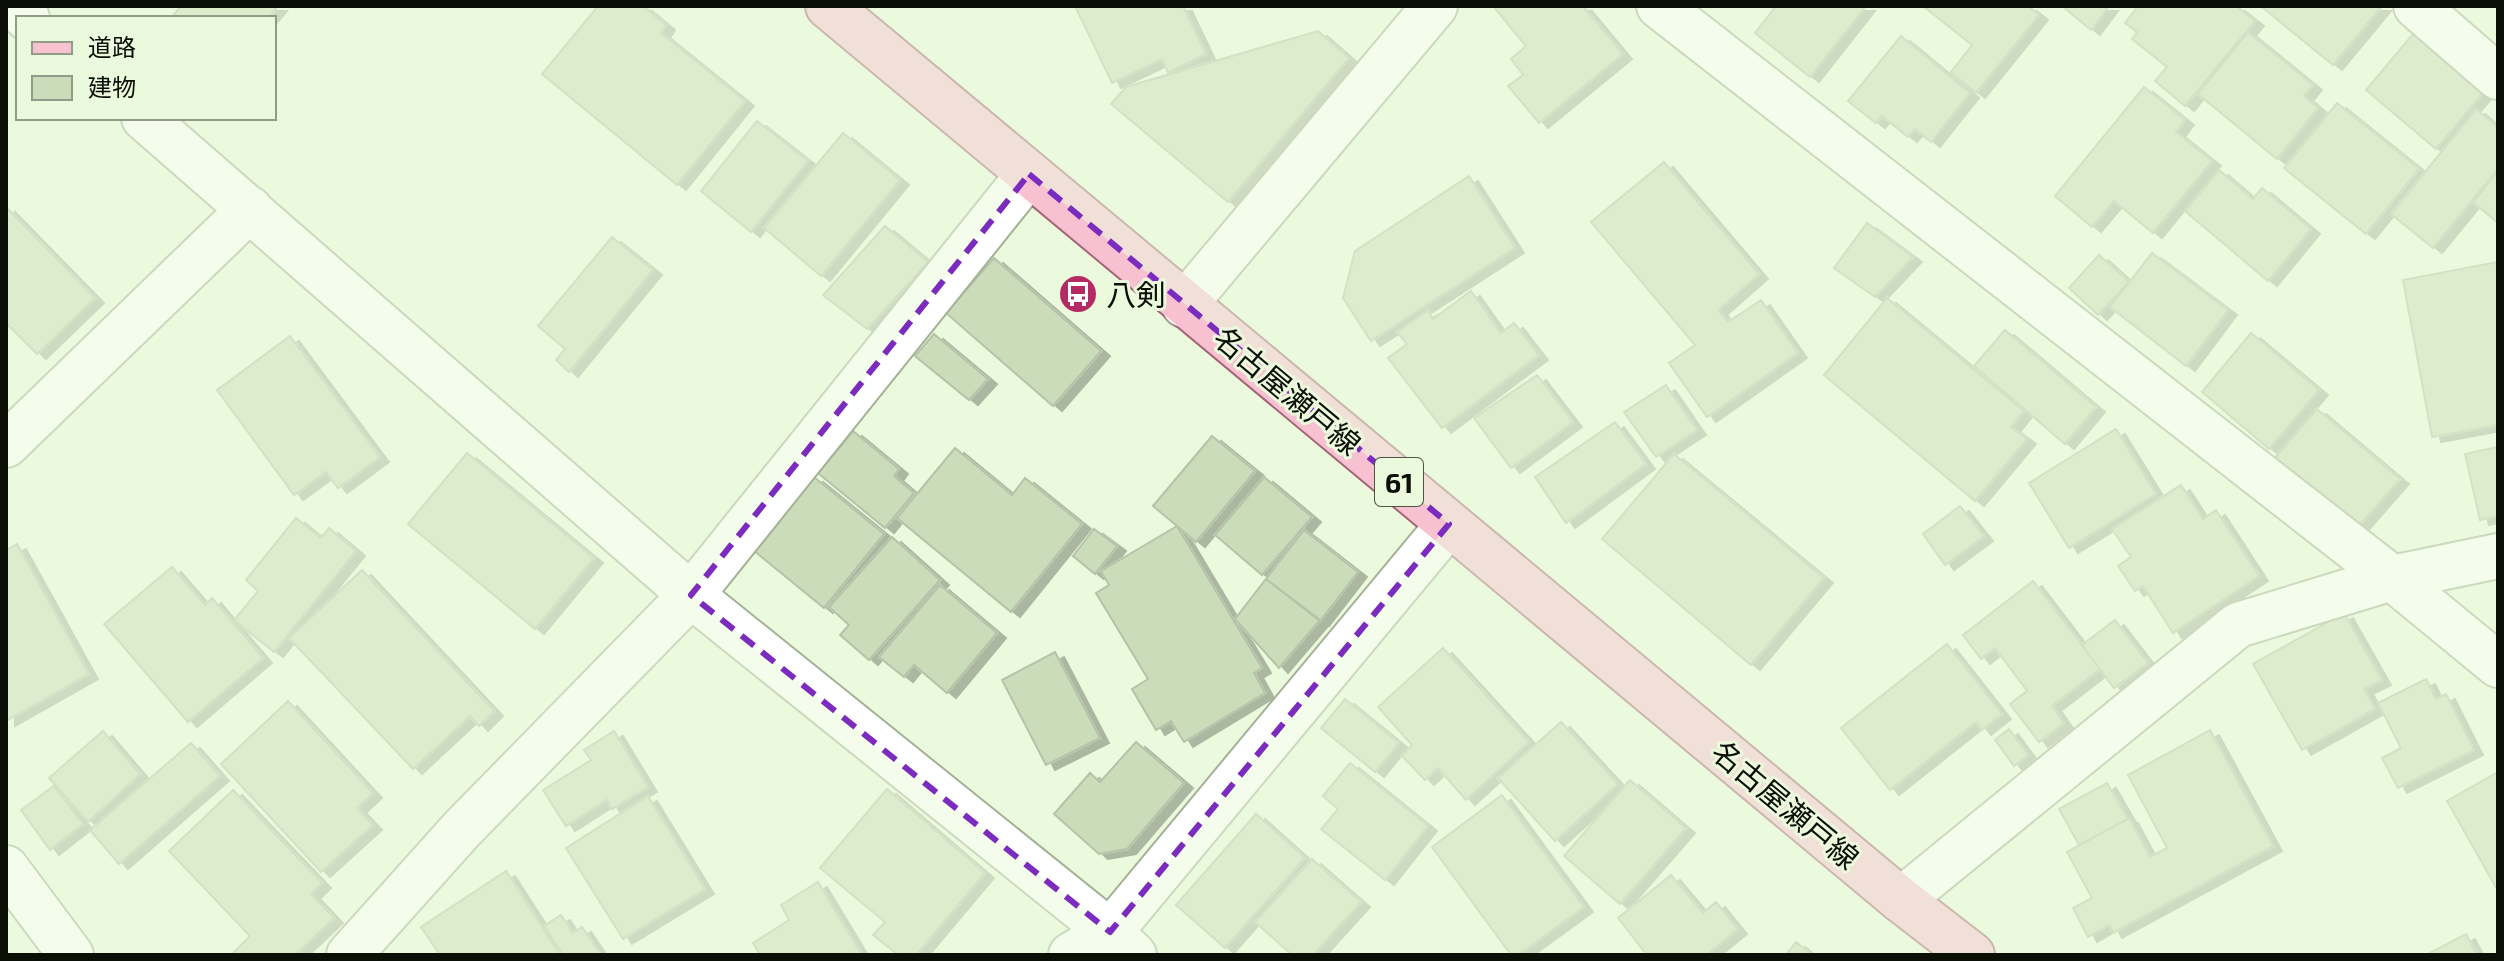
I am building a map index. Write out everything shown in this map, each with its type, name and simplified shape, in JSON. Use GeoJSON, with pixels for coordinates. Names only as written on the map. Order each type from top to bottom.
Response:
{"type":"FeatureCollection","features":[{"type":"Feature","properties":{"kind":"main road","name":"名古屋瀬戸線"},"geometry":{"type":"LineString","coordinates":[[828,6],[1901,900],[1972,955]]}},
{"type":"Feature","properties":{"kind":"street"},"geometry":{"type":"LineString","coordinates":[[1184,305],[1435,6]]}},
{"type":"Feature","properties":{"kind":"street"},"geometry":{"type":"LineString","coordinates":[[1659,6],[2392,578],[2498,665]]}},
{"type":"Feature","properties":{"kind":"street"},"geometry":{"type":"LineString","coordinates":[[2416,6],[2498,77]]}},
{"type":"Feature","properties":{"kind":"street"},"geometry":{"type":"LineString","coordinates":[[146,120],[691,595],[1122,944]]}},
{"type":"Feature","properties":{"kind":"street"},"geometry":{"type":"LineString","coordinates":[[349,955],[462,829],[691,595],[1029,174]]}},
{"type":"Feature","properties":{"kind":"street"},"geometry":{"type":"LineString","coordinates":[[6,445],[250,209]]}},
{"type":"Feature","properties":{"kind":"street"},"geometry":{"type":"LineString","coordinates":[[1071,955],[1122,944],[1449,524]]}},
{"type":"Feature","properties":{"kind":"street"},"geometry":{"type":"LineString","coordinates":[[1901,900],[2238,625],[2392,578],[2498,556]]}},
{"type":"Feature","properties":{"kind":"street"},"geometry":{"type":"LineString","coordinates":[[6,868],[71,955]]}},
{"type":"Feature","properties":{"kind":"highlighted area"},"geometry":{"type":"Polygon","coordinates":[[[1029,174],[1449,524],[1110,932],[691,595],[1029,174]]]}},
{"type":"Feature","properties":{"kind":"building"},"geometry":{"type":"Polygon","coordinates":[[[181,6],[278,6],[270,16],[173,16],[181,6]]]}},
{"type":"Feature","properties":{"kind":"building"},"geometry":{"type":"Polygon","coordinates":[[[598,6],[643,6],[666,25],[661,33],[745,101],[677,185],[542,74],[598,6]]]}},
{"type":"Feature","properties":{"kind":"building"},"geometry":{"type":"Polygon","coordinates":[[[1075,6],[1183,6],[1206,54],[1168,73],[1162,59],[1112,83],[1075,6]]]}},
{"type":"Feature","properties":{"kind":"building"},"geometry":{"type":"Polygon","coordinates":[[[1493,6],[1583,6],[1623,54],[1539,123],[1508,86],[1523,75],[1511,59],[1526,46],[1493,6]]]}},
{"type":"Feature","properties":{"kind":"building"},"geometry":{"type":"Polygon","coordinates":[[[1776,6],[1866,6],[1810,77],[1755,33],[1776,6]]]}},
{"type":"Feature","properties":{"kind":"building"},"geometry":{"type":"Polygon","coordinates":[[[1923,6],[2028,6],[2039,15],[1976,93],[1951,72],[1972,45],[1923,6]]]}},
{"type":"Feature","properties":{"kind":"building"},"geometry":{"type":"Polygon","coordinates":[[[2062,6],[2109,6],[2091,30],[2062,6]]]}},
{"type":"Feature","properties":{"kind":"building"},"geometry":{"type":"Polygon","coordinates":[[[2138,6],[2236,6],[2255,21],[2185,106],[2155,81],[2167,67],[2132,39],[2137,32],[2125,23],[2138,6]]]}},
{"type":"Feature","properties":{"kind":"building"},"geometry":{"type":"Polygon","coordinates":[[[2382,6],[2333,65],[2263,8],[2382,6]]]}},
{"type":"Feature","properties":{"kind":"building"},"geometry":{"type":"Polygon","coordinates":[[[2419,27],[2488,87],[2436,149],[2366,90],[2419,27]]]}},
{"type":"Feature","properties":{"kind":"building"},"geometry":{"type":"Polygon","coordinates":[[[1318,31],[1349,58],[1228,202],[1111,104],[1126,87],[1318,31]]]}},
{"type":"Feature","properties":{"kind":"building"},"geometry":{"type":"Polygon","coordinates":[[[2248,32],[2313,85],[2304,96],[2318,108],[2277,159],[2198,94],[2248,32]]]}},
{"type":"Feature","properties":{"kind":"building"},"geometry":{"type":"Polygon","coordinates":[[[1901,36],[1970,93],[1931,142],[1915,129],[1908,137],[1882,116],[1876,123],[1848,101],[1901,36]]]}},
{"type":"Feature","properties":{"kind":"building"},"geometry":{"type":"Polygon","coordinates":[[[2144,87],[2185,120],[2176,132],[2212,161],[2153,233],[2114,201],[2092,227],[2055,196],[2144,87]]]}},
{"type":"Feature","properties":{"kind":"building"},"geometry":{"type":"Polygon","coordinates":[[[2337,103],[2419,169],[2366,234],[2284,168],[2337,103]]]}},
{"type":"Feature","properties":{"kind":"building"},"geometry":{"type":"Polygon","coordinates":[[[2476,109],[2498,128],[2498,169],[2433,248],[2391,214],[2476,109]]]}},
{"type":"Feature","properties":{"kind":"building"},"geometry":{"type":"Polygon","coordinates":[[[757,121],[808,161],[751,232],[701,191],[757,121]]]}},
{"type":"Feature","properties":{"kind":"building"},"geometry":{"type":"Polygon","coordinates":[[[843,133],[900,180],[821,276],[764,228],[843,133]]]}},
{"type":"Feature","properties":{"kind":"building"},"geometry":{"type":"Polygon","coordinates":[[[1664,162],[1759,274],[1718,310],[1728,322],[1761,300],[1798,353],[1707,417],[1669,363],[1695,345],[1591,222],[1664,162]]]}},
{"type":"Feature","properties":{"kind":"building"},"geometry":{"type":"Polygon","coordinates":[[[2219,170],[2253,199],[2262,188],[2311,229],[2268,281],[2185,211],[2219,170]]]}},
{"type":"Feature","properties":{"kind":"building"},"geometry":{"type":"Polygon","coordinates":[[[2498,171],[2498,223],[2473,202],[2498,171]]]}},
{"type":"Feature","properties":{"kind":"building"},"geometry":{"type":"Polygon","coordinates":[[[1469,176],[1515,248],[1371,341],[1343,298],[1355,251],[1469,176]]]}},
{"type":"Feature","properties":{"kind":"building"},"geometry":{"type":"Polygon","coordinates":[[[6,207],[95,298],[37,354],[6,323],[6,207]]]}},
{"type":"Feature","properties":{"kind":"building"},"geometry":{"type":"Polygon","coordinates":[[[1867,223],[1913,257],[1875,297],[1834,268],[1867,223]]]}},
{"type":"Feature","properties":{"kind":"building"},"geometry":{"type":"Polygon","coordinates":[[[885,226],[928,262],[867,329],[823,295],[885,226]]]}},
{"type":"Feature","properties":{"kind":"building"},"geometry":{"type":"Polygon","coordinates":[[[612,237],[653,270],[569,372],[556,360],[565,349],[538,326],[612,237]]]}},
{"type":"Feature","properties":{"kind":"building"},"geometry":{"type":"Polygon","coordinates":[[[2152,253],[2228,310],[2186,366],[2110,307],[2152,253]]]}},
{"type":"Feature","properties":{"kind":"building"},"geometry":{"type":"Polygon","coordinates":[[[2099,255],[2129,282],[2098,315],[2069,288],[2099,255]]]}},
{"type":"Feature","properties":{"kind":"building"},"geometry":{"type":"Polygon","coordinates":[[[994,258],[1101,351],[1053,406],[946,313],[994,258]]]}},
{"type":"Feature","properties":{"kind":"building"},"geometry":{"type":"Polygon","coordinates":[[[2498,262],[2498,425],[2432,437],[2403,280],[2498,262]]]}},
{"type":"Feature","properties":{"kind":"building"},"geometry":{"type":"Polygon","coordinates":[[[1471,291],[1501,333],[1514,323],[1539,355],[1442,428],[1388,358],[1407,344],[1397,332],[1428,310],[1433,319],[1471,291]]]}},
{"type":"Feature","properties":{"kind":"building"},"geometry":{"type":"Polygon","coordinates":[[[1887,298],[2024,411],[2011,427],[2027,439],[1975,501],[1824,375],[1887,298]]]}},
{"type":"Feature","properties":{"kind":"building"},"geometry":{"type":"Polygon","coordinates":[[[2005,330],[2096,407],[2065,444],[1974,366],[2005,330]]]}},
{"type":"Feature","properties":{"kind":"building"},"geometry":{"type":"Polygon","coordinates":[[[2251,333],[2319,390],[2269,449],[2202,392],[2251,333]]]}},
{"type":"Feature","properties":{"kind":"building"},"geometry":{"type":"Polygon","coordinates":[[[934,334],[988,379],[969,400],[915,356],[934,334]]]}},
{"type":"Feature","properties":{"kind":"building"},"geometry":{"type":"Polygon","coordinates":[[[290,336],[380,457],[338,488],[326,472],[294,495],[217,390],[290,336]]]}},
{"type":"Feature","properties":{"kind":"building"},"geometry":{"type":"Polygon","coordinates":[[[1537,375],[1573,422],[1511,468],[1474,418],[1537,375]]]}},
{"type":"Feature","properties":{"kind":"building"},"geometry":{"type":"Polygon","coordinates":[[[1666,385],[1697,430],[1656,457],[1624,412],[1666,385]]]}},
{"type":"Feature","properties":{"kind":"building"},"geometry":{"type":"Polygon","coordinates":[[[2317,409],[2400,479],[2357,528],[2275,458],[2317,409]]]}},
{"type":"Feature","properties":{"kind":"building"},"geometry":{"type":"Polygon","coordinates":[[[1615,422],[1646,464],[1566,523],[1535,477],[1615,422]]]}},
{"type":"Feature","properties":{"kind":"building"},"geometry":{"type":"Polygon","coordinates":[[[2116,429],[2156,494],[2069,548],[2029,483],[2116,429]]]}},
{"type":"Feature","properties":{"kind":"building"},"geometry":{"type":"Polygon","coordinates":[[[853,431],[899,469],[894,476],[914,493],[885,528],[818,473],[853,431]]]}},
{"type":"Feature","properties":{"kind":"building"},"geometry":{"type":"Polygon","coordinates":[[[1212,436],[1255,471],[1196,542],[1153,506],[1212,436]]]}},
{"type":"Feature","properties":{"kind":"building"},"geometry":{"type":"Polygon","coordinates":[[[2498,447],[2498,516],[2480,520],[2465,454],[2498,447]]]}},
{"type":"Feature","properties":{"kind":"building"},"geometry":{"type":"Polygon","coordinates":[[[955,448],[1012,495],[1025,478],[1082,524],[1011,612],[897,518],[955,448]]]}},
{"type":"Feature","properties":{"kind":"building"},"geometry":{"type":"Polygon","coordinates":[[[467,453],[594,558],[535,629],[408,524],[467,453]]]}},
{"type":"Feature","properties":{"kind":"building"},"geometry":{"type":"Polygon","coordinates":[[[1674,454],[1824,578],[1751,665],[1602,539],[1674,454]]]}},
{"type":"Feature","properties":{"kind":"building"},"geometry":{"type":"Polygon","coordinates":[[[814,477],[884,534],[824,608],[753,550],[814,477]]]}},
{"type":"Feature","properties":{"kind":"building"},"geometry":{"type":"Polygon","coordinates":[[[1264,477],[1312,517],[1262,575],[1215,535],[1264,477]]]}},
{"type":"Feature","properties":{"kind":"building"},"geometry":{"type":"Polygon","coordinates":[[[2181,485],[2203,519],[2216,510],[2259,576],[2173,633],[2143,586],[2135,591],[2118,566],[2131,557],[2112,529],[2181,485]]]}},
{"type":"Feature","properties":{"kind":"building"},"geometry":{"type":"Polygon","coordinates":[[[1960,506],[1984,536],[1945,565],[1923,534],[1960,506]]]}},
{"type":"Feature","properties":{"kind":"building"},"geometry":{"type":"Polygon","coordinates":[[[296,518],[321,538],[329,528],[356,551],[274,652],[234,620],[258,591],[246,580],[296,518]]]}},
{"type":"Feature","properties":{"kind":"building"},"geometry":{"type":"Polygon","coordinates":[[[1177,526],[1262,668],[1254,673],[1265,693],[1184,742],[1171,721],[1156,730],[1132,689],[1148,679],[1096,593],[1109,585],[1101,571],[1177,526]]]}},
{"type":"Feature","properties":{"kind":"building"},"geometry":{"type":"Polygon","coordinates":[[[1094,529],[1117,546],[1095,574],[1073,556],[1094,529]]]}},
{"type":"Feature","properties":{"kind":"building"},"geometry":{"type":"Polygon","coordinates":[[[1304,530],[1358,572],[1320,621],[1266,579],[1304,530]]]}},
{"type":"Feature","properties":{"kind":"building"},"geometry":{"type":"Polygon","coordinates":[[[892,537],[940,580],[869,660],[840,635],[849,625],[829,607],[892,537]]]}},
{"type":"Feature","properties":{"kind":"building"},"geometry":{"type":"Polygon","coordinates":[[[17,544],[89,674],[6,721],[6,550],[17,544]]]}},
{"type":"Feature","properties":{"kind":"building"},"geometry":{"type":"Polygon","coordinates":[[[172,567],[205,605],[212,598],[263,658],[188,722],[104,624],[172,567]]]}},
{"type":"Feature","properties":{"kind":"building"},"geometry":{"type":"Polygon","coordinates":[[[362,570],[494,711],[479,726],[470,716],[413,769],[289,638],[362,570]]]}},
{"type":"Feature","properties":{"kind":"building"},"geometry":{"type":"Polygon","coordinates":[[[1266,579],[1320,620],[1279,668],[1235,619],[1266,579]]]}},
{"type":"Feature","properties":{"kind":"building"},"geometry":{"type":"Polygon","coordinates":[[[2033,581],[2100,669],[2052,706],[2064,723],[2039,742],[2010,704],[2027,691],[1995,648],[1981,659],[1963,635],[2033,581]]]}},
{"type":"Feature","properties":{"kind":"building"},"geometry":{"type":"Polygon","coordinates":[[[940,585],[997,633],[947,693],[914,665],[904,677],[879,657],[940,585]]]}},
{"type":"Feature","properties":{"kind":"building"},"geometry":{"type":"Polygon","coordinates":[[[2344,613],[2382,680],[2364,689],[2375,709],[2302,750],[2253,664],[2344,613]]]}},
{"type":"Feature","properties":{"kind":"building"},"geometry":{"type":"Polygon","coordinates":[[[2115,620],[2148,663],[2114,688],[2082,645],[2115,620]]]}},
{"type":"Feature","properties":{"kind":"building"},"geometry":{"type":"Polygon","coordinates":[[[1947,644],[2002,714],[1982,730],[1976,722],[1890,790],[1841,728],[1947,644]]]}},
{"type":"Feature","properties":{"kind":"building"},"geometry":{"type":"Polygon","coordinates":[[[1443,648],[1529,742],[1466,800],[1438,768],[1425,780],[1402,756],[1412,745],[1378,707],[1443,648]]]}},
{"type":"Feature","properties":{"kind":"building"},"geometry":{"type":"Polygon","coordinates":[[[1055,652],[1100,738],[1046,765],[1002,680],[1055,652]]]}},
{"type":"Feature","properties":{"kind":"building"},"geometry":{"type":"Polygon","coordinates":[[[2426,679],[2436,699],[2446,694],[2474,750],[2398,788],[2382,758],[2401,748],[2378,703],[2426,679]]]}},
{"type":"Feature","properties":{"kind":"building"},"geometry":{"type":"Polygon","coordinates":[[[1345,699],[1399,743],[1375,772],[1321,728],[1345,699]]]}},
{"type":"Feature","properties":{"kind":"building"},"geometry":{"type":"Polygon","coordinates":[[[288,701],[373,793],[357,808],[373,825],[321,872],[221,764],[288,701]]]}},
{"type":"Feature","properties":{"kind":"building"},"geometry":{"type":"Polygon","coordinates":[[[1561,722],[1618,784],[1555,841],[1498,778],[1561,722]]]}},
{"type":"Feature","properties":{"kind":"building"},"geometry":{"type":"Polygon","coordinates":[[[2009,729],[2028,755],[2014,766],[1995,740],[2009,729]]]}},
{"type":"Feature","properties":{"kind":"building"},"geometry":{"type":"Polygon","coordinates":[[[2210,730],[2273,846],[2113,933],[2109,925],[2088,937],[2073,908],[2092,898],[2067,852],[2129,818],[2150,857],[2167,848],[2128,775],[2210,730]]]}},
{"type":"Feature","properties":{"kind":"building"},"geometry":{"type":"Polygon","coordinates":[[[103,731],[140,774],[88,822],[49,778],[103,731]]]}},
{"type":"Feature","properties":{"kind":"building"},"geometry":{"type":"Polygon","coordinates":[[[614,731],[648,787],[612,809],[607,800],[566,826],[543,790],[591,760],[584,750],[614,731]]]}},
{"type":"Feature","properties":{"kind":"building"},"geometry":{"type":"Polygon","coordinates":[[[1136,742],[1184,783],[1127,849],[1099,854],[1054,814],[1090,773],[1100,782],[1136,742]]]}},
{"type":"Feature","properties":{"kind":"building"},"geometry":{"type":"Polygon","coordinates":[[[191,743],[220,776],[119,864],[90,830],[191,743]]]}},
{"type":"Feature","properties":{"kind":"building"},"geometry":{"type":"Polygon","coordinates":[[[1350,763],[1428,826],[1385,880],[1321,829],[1338,809],[1323,796],[1350,763]]]}},
{"type":"Feature","properties":{"kind":"building"},"geometry":{"type":"Polygon","coordinates":[[[2498,772],[2498,891],[2447,801],[2498,772]]]}},
{"type":"Feature","properties":{"kind":"building"},"geometry":{"type":"Polygon","coordinates":[[[1630,780],[1686,828],[1620,904],[1564,856],[1630,780]]]}},
{"type":"Feature","properties":{"kind":"building"},"geometry":{"type":"Polygon","coordinates":[[[2107,783],[2128,819],[2079,845],[2059,809],[2107,783]]]}},
{"type":"Feature","properties":{"kind":"building"},"geometry":{"type":"Polygon","coordinates":[[[54,786],[83,824],[50,850],[21,810],[54,786]]]}},
{"type":"Feature","properties":{"kind":"building"},"geometry":{"type":"Polygon","coordinates":[[[887,789],[985,873],[916,955],[898,955],[873,935],[885,922],[820,868],[887,789]]]}},
{"type":"Feature","properties":{"kind":"building"},"geometry":{"type":"Polygon","coordinates":[[[233,790],[322,883],[311,894],[334,918],[295,955],[231,955],[250,936],[169,851],[233,790]]]}},
{"type":"Feature","properties":{"kind":"building"},"geometry":{"type":"Polygon","coordinates":[[[1502,795],[1584,907],[1518,955],[1511,955],[1432,847],[1502,795]]]}},
{"type":"Feature","properties":{"kind":"building"},"geometry":{"type":"Polygon","coordinates":[[[648,796],[705,889],[623,939],[566,848],[648,796]]]}},
{"type":"Feature","properties":{"kind":"building"},"geometry":{"type":"Polygon","coordinates":[[[1256,814],[1305,858],[1225,948],[1176,905],[1256,814]]]}},
{"type":"Feature","properties":{"kind":"building"},"geometry":{"type":"Polygon","coordinates":[[[1312,859],[1361,902],[1313,955],[1292,955],[1255,922],[1312,859]]]}},
{"type":"Feature","properties":{"kind":"building"},"geometry":{"type":"Polygon","coordinates":[[[506,871],[560,955],[440,955],[421,927],[506,871]]]}},
{"type":"Feature","properties":{"kind":"building"},"geometry":{"type":"Polygon","coordinates":[[[1671,875],[1703,913],[1716,902],[1738,929],[1706,955],[1647,955],[1618,918],[1671,875]]]}},
{"type":"Feature","properties":{"kind":"building"},"geometry":{"type":"Polygon","coordinates":[[[818,882],[862,955],[760,955],[753,943],[789,920],[781,905],[818,882]]]}},
{"type":"Feature","properties":{"kind":"building"},"geometry":{"type":"Polygon","coordinates":[[[561,915],[573,933],[582,927],[601,955],[563,955],[544,926],[561,915]]]}},
{"type":"Feature","properties":{"kind":"building"},"geometry":{"type":"Polygon","coordinates":[[[2466,934],[2477,955],[2426,955],[2466,934]]]}},
{"type":"Feature","properties":{"kind":"building"},"geometry":{"type":"Polygon","coordinates":[[[1796,942],[1812,955],[1786,955],[1796,942]]]}},
{"type":"Feature","properties":{"kind":"place","name":"八剣"},"geometry":{"type":"Point","coordinates":[1078,294]}}]}
